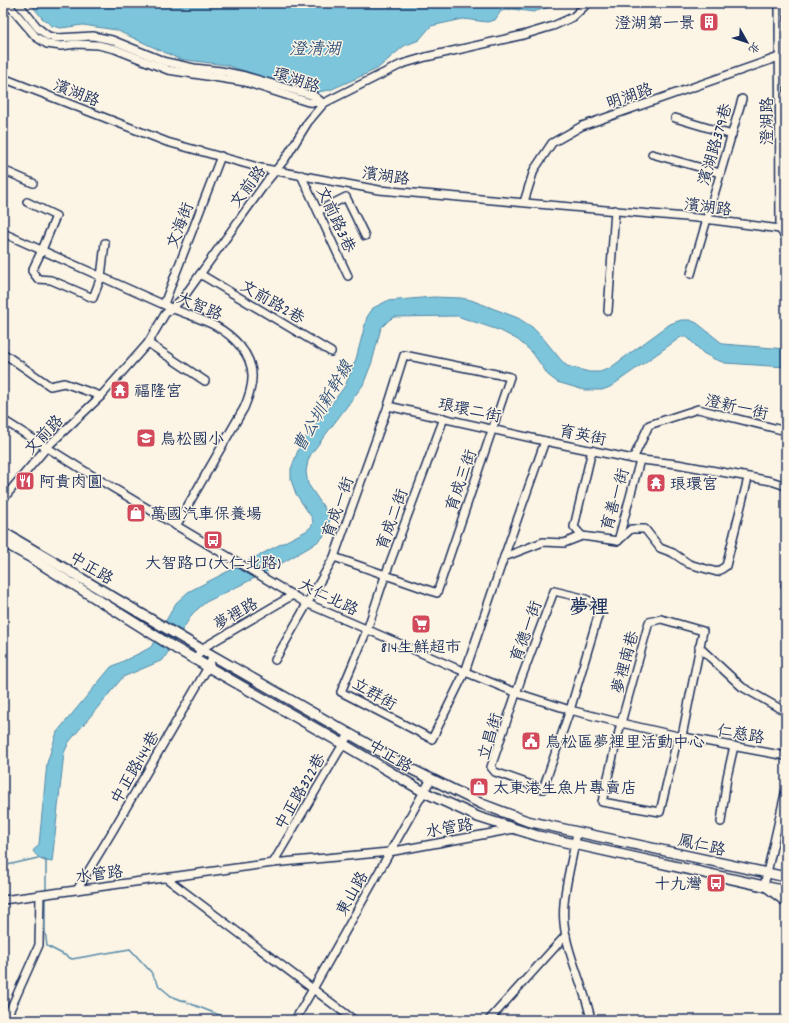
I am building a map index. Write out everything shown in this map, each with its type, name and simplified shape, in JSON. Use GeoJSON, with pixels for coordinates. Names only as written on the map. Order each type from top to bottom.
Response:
{"type":"FeatureCollection","features":[{"type":"Feature","properties":{"kind":"main road","name":"中正路"},"geometry":{"type":"LineString","coordinates":[[3,532],[181,638],[411,770],[482,804],[527,821],[611,839]]}},
{"type":"Feature","properties":{"kind":"main road","name":"中正路"},"geometry":{"type":"LineString","coordinates":[[3,542],[175,648],[424,792],[478,817],[514,830],[606,851]]}},
{"type":"Feature","properties":{"kind":"main road","name":"鳳仁路"},"geometry":{"type":"LineString","coordinates":[[611,839],[786,877]]}},
{"type":"Feature","properties":{"kind":"main road","name":"鳳仁路"},"geometry":{"type":"LineString","coordinates":[[606,851],[786,891]]}},
{"type":"Feature","properties":{"kind":"street","name":"文前路"},"geometry":{"type":"LineString","coordinates":[[3,499],[47,447],[101,396],[148,343],[165,314],[183,298],[285,159],[308,122],[324,103],[402,64],[554,26],[573,17],[588,3]]}},
{"type":"Feature","properties":{"kind":"street","name":"澄湖路"},"geometry":{"type":"LineString","coordinates":[[779,3],[780,229]]}},
{"type":"Feature","properties":{"kind":"street","name":"環湖路"},"geometry":{"type":"LineString","coordinates":[[13,4],[36,37],[47,44],[60,46],[76,44],[98,45],[116,49],[168,70],[245,82],[306,102],[324,103]]}},
{"type":"Feature","properties":{"kind":"street","name":"明湖路"},"geometry":{"type":"LineString","coordinates":[[524,202],[534,170],[552,144],[582,126],[779,57]]}},
{"type":"Feature","properties":{"kind":"street","name":"濱湖路"},"geometry":{"type":"LineString","coordinates":[[3,78],[167,142],[261,168],[379,190],[615,210],[707,219],[780,229]]}},
{"type":"Feature","properties":{"kind":"street","name":"濱湖路379巷"},"geometry":{"type":"LineString","coordinates":[[691,274],[742,99]]}},
{"type":"Feature","properties":{"kind":"street"},"geometry":{"type":"LineString","coordinates":[[675,118],[732,135]]}},
{"type":"Feature","properties":{"kind":"street"},"geometry":{"type":"LineString","coordinates":[[652,154],[720,173]]}},
{"type":"Feature","properties":{"kind":"street","name":"文海街"},"geometry":{"type":"LineString","coordinates":[[164,304],[220,156]]}},
{"type":"Feature","properties":{"kind":"street"},"geometry":{"type":"LineString","coordinates":[[3,170],[33,183]]}},
{"type":"Feature","properties":{"kind":"street","name":"文前路3巷"},"geometry":{"type":"LineString","coordinates":[[300,175],[348,276]]}},
{"type":"Feature","properties":{"kind":"street"},"geometry":{"type":"LineString","coordinates":[[318,211],[346,197],[365,236]]}},
{"type":"Feature","properties":{"kind":"street"},"geometry":{"type":"LineString","coordinates":[[27,202],[56,216],[32,271],[38,278],[51,280],[93,298],[101,277],[105,243]]}},
{"type":"Feature","properties":{"kind":"street"},"geometry":{"type":"LineString","coordinates":[[608,311],[615,210]]}},
{"type":"Feature","properties":{"kind":"street"},"geometry":{"type":"LineString","coordinates":[[780,229],[786,238]]}},
{"type":"Feature","properties":{"kind":"street","name":"大智路"},"geometry":{"type":"LineString","coordinates":[[3,233],[171,308],[217,326],[231,335],[241,347],[250,363],[253,373],[251,392],[244,408],[176,526]]}},
{"type":"Feature","properties":{"kind":"street","name":"文前路2巷"},"geometry":{"type":"LineString","coordinates":[[200,274],[331,352]]}},
{"type":"Feature","properties":{"kind":"street"},"geometry":{"type":"LineString","coordinates":[[148,343],[205,382]]}},
{"type":"Feature","properties":{"kind":"street"},"geometry":{"type":"LineString","coordinates":[[3,353],[50,386],[64,383],[101,396]]}},
{"type":"Feature","properties":{"kind":"street","name":"育成一街"},"geometry":{"type":"LineString","coordinates":[[275,660],[306,603],[334,557],[388,406],[404,355],[510,377]]}},
{"type":"Feature","properties":{"kind":"street","name":"育成三街"},"geometry":{"type":"LineString","coordinates":[[385,576],[437,592],[510,377]]}},
{"type":"Feature","properties":{"kind":"street","name":"琅環二街"},"geometry":{"type":"LineString","coordinates":[[388,406],[545,440]]}},
{"type":"Feature","properties":{"kind":"street","name":"澄新一街"},"geometry":{"type":"LineString","coordinates":[[636,459],[649,425],[698,409],[786,432]]}},
{"type":"Feature","properties":{"kind":"street","name":"育成二街"},"geometry":{"type":"LineString","coordinates":[[367,630],[385,576],[444,418]]}},
{"type":"Feature","properties":{"kind":"street","name":"大仁北路"},"geometry":{"type":"LineString","coordinates":[[3,420],[83,470],[306,603],[465,672],[517,692],[570,710],[621,723]]}},
{"type":"Feature","properties":{"kind":"street","name":"育英街"},"geometry":{"type":"LineString","coordinates":[[432,739],[465,672],[545,440],[636,459],[678,464],[771,481],[786,486]]}},
{"type":"Feature","properties":{"kind":"street","name":"育善一街"},"geometry":{"type":"LineString","coordinates":[[592,450],[574,527],[582,536],[618,541],[636,459]]}},
{"type":"Feature","properties":{"kind":"street"},"geometry":{"type":"LineString","coordinates":[[618,541],[631,529],[645,529],[660,548],[673,553],[689,564],[717,572],[726,566],[748,478]]}},
{"type":"Feature","properties":{"kind":"street"},"geometry":{"type":"LineString","coordinates":[[504,556],[543,542],[564,543],[582,536]]}},
{"type":"Feature","properties":{"kind":"street"},"geometry":{"type":"LineString","coordinates":[[334,557],[385,576]]}},
{"type":"Feature","properties":{"kind":"street","name":"育德一街"},"geometry":{"type":"LineString","coordinates":[[517,692],[554,591],[583,598],[601,606],[570,710]]}},
{"type":"Feature","properties":{"kind":"street","name":"夢裡路"},"geometry":{"type":"LineString","coordinates":[[201,649],[293,595]]}},
{"type":"Feature","properties":{"kind":"street","name":"夢裡南巷"},"geometry":{"type":"LineString","coordinates":[[661,619],[702,631],[700,647],[680,736],[660,812],[602,802],[621,723],[649,622],[661,619]]}},
{"type":"Feature","properties":{"kind":"street","name":"立群街"},"geometry":{"type":"LineString","coordinates":[[367,630],[341,692],[432,739]]}},
{"type":"Feature","properties":{"kind":"street"},"geometry":{"type":"LineString","coordinates":[[700,647],[742,687],[786,712]]}},
{"type":"Feature","properties":{"kind":"street"},"geometry":{"type":"LineString","coordinates":[[196,660],[201,649]]}},
{"type":"Feature","properties":{"kind":"street","name":"中正路144巷"},"geometry":{"type":"LineString","coordinates":[[77,890],[208,667],[213,656]]}},
{"type":"Feature","properties":{"kind":"street","name":"立昌街"},"geometry":{"type":"LineString","coordinates":[[517,692],[491,767],[495,772],[543,789],[570,710]]}},
{"type":"Feature","properties":{"kind":"street","name":"仁慈路"},"geometry":{"type":"LineString","coordinates":[[621,723],[786,756]]}},
{"type":"Feature","properties":{"kind":"street","name":"中正路322巷"},"geometry":{"type":"LineString","coordinates":[[273,863],[349,734]]}},
{"type":"Feature","properties":{"kind":"street"},"geometry":{"type":"LineString","coordinates":[[721,822],[734,746]]}},
{"type":"Feature","properties":{"kind":"street","name":"東山路"},"geometry":{"type":"LineString","coordinates":[[295,1020],[314,989],[431,779]]}},
{"type":"Feature","properties":{"kind":"street"},"geometry":{"type":"LineString","coordinates":[[764,886],[786,789]]}},
{"type":"Feature","properties":{"kind":"street","name":"水管路"},"geometry":{"type":"LineString","coordinates":[[3,900],[273,863],[390,852],[514,830]]}},
{"type":"Feature","properties":{"kind":"street"},"geometry":{"type":"LineString","coordinates":[[577,832],[565,898],[563,921],[575,969],[588,1005],[591,1020]]}},
{"type":"Feature","properties":{"kind":"street"},"geometry":{"type":"LineString","coordinates":[[166,878],[354,1020]]}},
{"type":"Feature","properties":{"kind":"street","name":"鳳仁路"},"geometry":{"type":"LineString","coordinates":[[764,886],[786,902]]}},
{"type":"Feature","properties":{"kind":"street"},"geometry":{"type":"LineString","coordinates":[[6,1019],[39,945],[41,894]]}},
{"type":"Feature","properties":{"kind":"street"},"geometry":{"type":"LineString","coordinates":[[489,1020],[566,935]]}},
{"type":"Feature","properties":{"kind":"water","name":"澄清湖"},"geometry":{"type":"Polygon","coordinates":[[[30,3],[563,3],[533,12],[512,9],[501,11],[495,20],[487,22],[463,19],[431,26],[419,40],[404,46],[377,69],[330,90],[311,93],[226,65],[179,59],[116,30],[83,25],[61,28],[52,26],[42,18],[30,3]]]}},
{"type":"Feature","properties":{"kind":"water"},"geometry":{"type":"Polygon","coordinates":[[[433,297],[461,298],[471,300],[518,318],[532,327],[567,366],[589,372],[600,372],[610,368],[670,324],[681,320],[690,320],[697,323],[723,344],[786,349],[786,367],[725,363],[703,353],[687,337],[681,337],[610,387],[602,390],[584,390],[557,382],[548,375],[532,352],[518,340],[501,331],[457,316],[394,317],[389,320],[381,328],[372,362],[363,385],[311,454],[308,461],[306,472],[308,484],[327,512],[330,520],[326,534],[310,547],[261,575],[206,602],[193,613],[163,660],[123,677],[69,742],[64,753],[52,862],[43,860],[33,851],[39,844],[47,763],[57,732],[111,667],[151,647],[176,603],[188,592],[306,531],[311,527],[313,523],[312,518],[296,494],[291,480],[291,469],[300,445],[345,386],[356,359],[367,317],[373,308],[387,301],[433,297]]]}},
{"type":"Feature","properties":{"kind":"waterway"},"geometry":{"type":"LineString","coordinates":[[3,866],[38,858],[46,861]]}},
{"type":"Feature","properties":{"kind":"waterway"},"geometry":{"type":"LineString","coordinates":[[46,861],[46,891]]}},
{"type":"Feature","properties":{"kind":"waterway"},"geometry":{"type":"LineString","coordinates":[[45,897],[45,931],[47,946],[72,959],[130,949],[151,972],[159,986],[171,996],[232,1020]]}},
{"type":"Feature","properties":{"kind":"place","name":"澄湖第一景"},"geometry":{"type":"Point","coordinates":[709,22]}},
{"type":"Feature","properties":{"kind":"place","name":"福隆宮"},"geometry":{"type":"Point","coordinates":[120,390]}},
{"type":"Feature","properties":{"kind":"place","name":"鳥松國小"},"geometry":{"type":"Point","coordinates":[146,438]}},
{"type":"Feature","properties":{"kind":"place","name":"阿貴肉圓"},"geometry":{"type":"Point","coordinates":[25,481]}},
{"type":"Feature","properties":{"kind":"place","name":"琅環宮"},"geometry":{"type":"Point","coordinates":[656,483]}},
{"type":"Feature","properties":{"kind":"place","name":"萬國汽車保養場"},"geometry":{"type":"Point","coordinates":[136,513]}},
{"type":"Feature","properties":{"kind":"place","name":"大智路口(大仁北路)"},"geometry":{"type":"Point","coordinates":[213,540]}},
{"type":"Feature","properties":{"kind":"place","name":"814生鮮超市"},"geometry":{"type":"Point","coordinates":[421,624]}},
{"type":"Feature","properties":{"kind":"place","name":"鳥松區夢裡里活動中心"},"geometry":{"type":"Point","coordinates":[531,741]}},
{"type":"Feature","properties":{"kind":"place","name":"太東港生魚片專賣店"},"geometry":{"type":"Point","coordinates":[479,787]}},
{"type":"Feature","properties":{"kind":"place","name":"十九灣"},"geometry":{"type":"Point","coordinates":[716,883]}},
{"type":"Feature","properties":{"kind":"district","name":"夢裡"},"geometry":{"type":"Point","coordinates":[589,606]}},
{"type":"Feature","properties":{"kind":"water label","name":"曹公圳新幹線"},"geometry":{"type":"Point","coordinates":[322,406]}}]}
